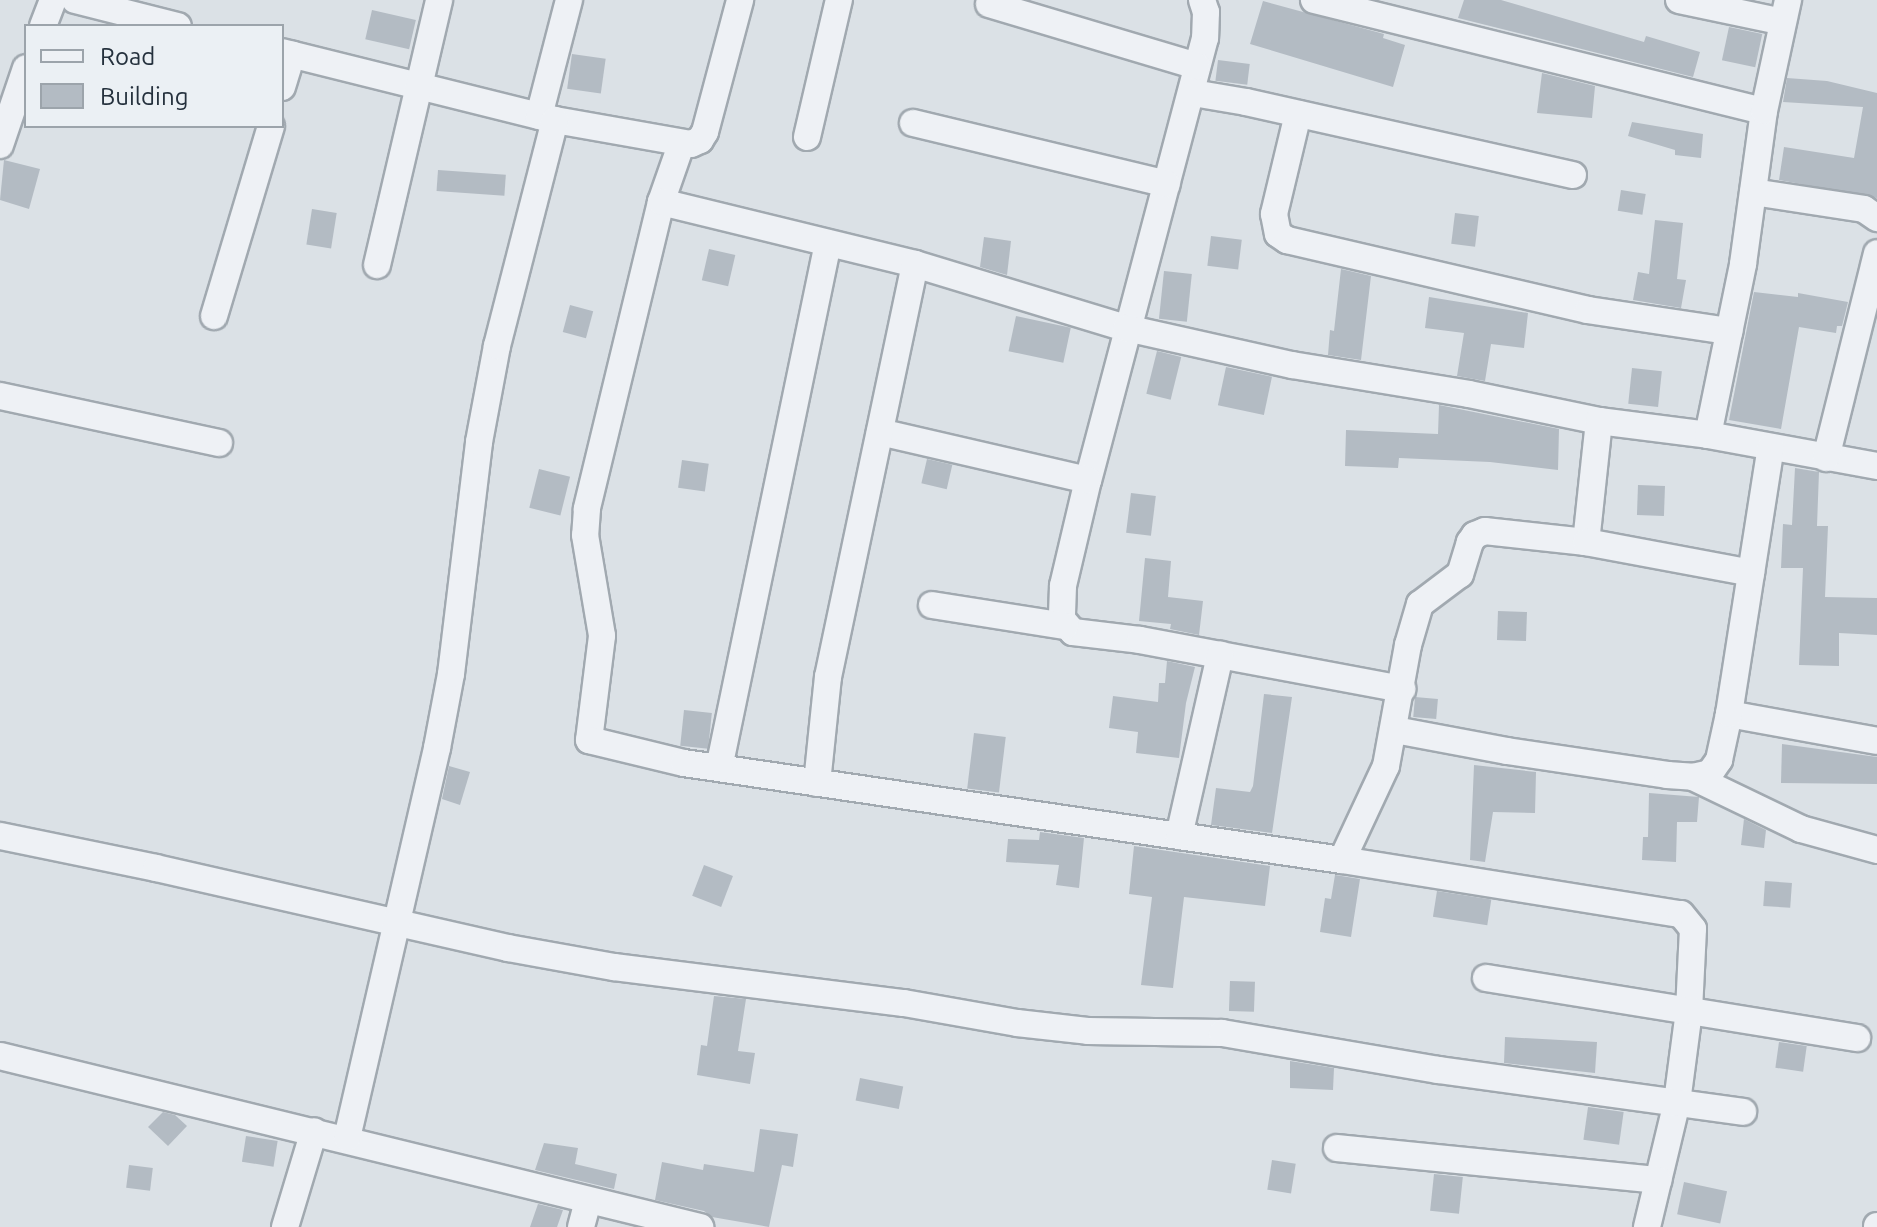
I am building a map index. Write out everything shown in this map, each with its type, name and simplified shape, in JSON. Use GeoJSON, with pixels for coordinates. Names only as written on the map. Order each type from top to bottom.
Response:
{"type":"FeatureCollection","features":[{"type":"Feature","properties":{"kind":"street"},"geometry":{"type":"LineString","coordinates":[[44,24],[53,0]]}},
{"type":"Feature","properties":{"kind":"street"},"geometry":{"type":"LineString","coordinates":[[75,0],[170,24]]}},
{"type":"Feature","properties":{"kind":"street"},"geometry":{"type":"LineString","coordinates":[[377,265],[439,0]]}},
{"type":"Feature","properties":{"kind":"street"},"geometry":{"type":"LineString","coordinates":[[347,1138],[445,703],[479,442],[569,0]]}},
{"type":"Feature","properties":{"kind":"street"},"geometry":{"type":"LineString","coordinates":[[284,73],[287,53],[547,118],[681,145],[700,140],[705,132],[740,0]]}},
{"type":"Feature","properties":{"kind":"street"},"geometry":{"type":"LineString","coordinates":[[807,137],[839,0]]}},
{"type":"Feature","properties":{"kind":"street"},"geometry":{"type":"LineString","coordinates":[[1065,626],[1062,619],[1063,586],[1088,480],[1126,328],[1193,93],[1205,38],[1206,12],[1202,0]]}},
{"type":"Feature","properties":{"kind":"street"},"geometry":{"type":"LineString","coordinates":[[1314,0],[1764,111]]}},
{"type":"Feature","properties":{"kind":"street"},"geometry":{"type":"LineString","coordinates":[[1679,0],[1785,11],[1764,111],[1729,331],[1708,435]]}},
{"type":"Feature","properties":{"kind":"street"},"geometry":{"type":"LineString","coordinates":[[989,4],[1197,66]]}},
{"type":"Feature","properties":{"kind":"street"},"geometry":{"type":"LineString","coordinates":[[0,145],[16,71]]}},
{"type":"Feature","properties":{"kind":"street"},"geometry":{"type":"LineString","coordinates":[[1193,93],[1573,175]]}},
{"type":"Feature","properties":{"kind":"street"},"geometry":{"type":"LineString","coordinates":[[1298,114],[1274,214],[1278,234],[1287,240],[1588,310],[1729,331]]}},
{"type":"Feature","properties":{"kind":"street"},"geometry":{"type":"LineString","coordinates":[[913,123],[1167,184]]}},
{"type":"Feature","properties":{"kind":"street"},"geometry":{"type":"LineString","coordinates":[[214,316],[270,128]]}},
{"type":"Feature","properties":{"kind":"street"},"geometry":{"type":"LineString","coordinates":[[681,145],[661,202],[587,509],[585,535],[602,636],[589,740],[719,768],[1342,860],[1681,914],[1693,929],[1689,1011],[1677,1102],[1647,1227]]}},
{"type":"Feature","properties":{"kind":"street"},"geometry":{"type":"LineString","coordinates":[[1753,192],[1864,209],[1877,218]]}},
{"type":"Feature","properties":{"kind":"street"},"geometry":{"type":"LineString","coordinates":[[661,202],[915,264],[1126,328],[1292,365],[1469,394],[1599,421],[1708,435],[1877,466]]}},
{"type":"Feature","properties":{"kind":"street"},"geometry":{"type":"LineString","coordinates":[[719,768],[828,243]]}},
{"type":"Feature","properties":{"kind":"street"},"geometry":{"type":"LineString","coordinates":[[1826,458],[1877,253]]}},
{"type":"Feature","properties":{"kind":"street"},"geometry":{"type":"LineString","coordinates":[[817,783],[828,677],[915,264]]}},
{"type":"Feature","properties":{"kind":"street"},"geometry":{"type":"LineString","coordinates":[[0,396],[219,443]]}},
{"type":"Feature","properties":{"kind":"street"},"geometry":{"type":"LineString","coordinates":[[1586,542],[1599,421]]}},
{"type":"Feature","properties":{"kind":"street"},"geometry":{"type":"LineString","coordinates":[[880,432],[1088,480]]}},
{"type":"Feature","properties":{"kind":"street"},"geometry":{"type":"LineString","coordinates":[[1693,777],[1710,773],[1719,760],[1771,447]]}},
{"type":"Feature","properties":{"kind":"street"},"geometry":{"type":"LineString","coordinates":[[1342,860],[1382,777],[1395,730],[1408,645],[1420,604],[1460,574],[1475,535],[1498,531],[1586,542],[1751,573]]}},
{"type":"Feature","properties":{"kind":"street"},"geometry":{"type":"LineString","coordinates":[[932,605],[1065,626],[1073,632],[1140,640],[1402,689]]}},
{"type":"Feature","properties":{"kind":"street"},"geometry":{"type":"LineString","coordinates":[[1179,836],[1220,655]]}},
{"type":"Feature","properties":{"kind":"street"},"geometry":{"type":"LineString","coordinates":[[1729,714],[1877,741]]}},
{"type":"Feature","properties":{"kind":"street"},"geometry":{"type":"LineString","coordinates":[[1395,730],[1507,751],[1693,777],[1801,829],[1877,850]]}},
{"type":"Feature","properties":{"kind":"street"},"geometry":{"type":"LineString","coordinates":[[0,836],[508,948],[614,967],[904,1003],[1088,1031],[1222,1033],[1438,1070],[1743,1112]]}},
{"type":"Feature","properties":{"kind":"street"},"geometry":{"type":"LineString","coordinates":[[1486,978],[1857,1038]]}},
{"type":"Feature","properties":{"kind":"street"},"geometry":{"type":"LineString","coordinates":[[0,1056],[347,1138],[459,1171],[700,1227]]}},
{"type":"Feature","properties":{"kind":"street"},"geometry":{"type":"LineString","coordinates":[[285,1227],[314,1131]]}},
{"type":"Feature","properties":{"kind":"street"},"geometry":{"type":"LineString","coordinates":[[1337,1148],[1658,1180]]}},
{"type":"Feature","properties":{"kind":"street"},"geometry":{"type":"LineString","coordinates":[[581,1227],[588,1201]]}},
{"type":"Feature","properties":{"kind":"building"},"geometry":{"type":"Polygon","coordinates":[[[1464,0],[1501,0],[1644,42],[1646,36],[1700,52],[1693,77],[1458,18],[1464,0]]]}},
{"type":"Feature","properties":{"kind":"building"},"geometry":{"type":"Polygon","coordinates":[[[1263,1],[1384,34],[1383,38],[1405,45],[1393,87],[1250,44],[1263,1]]]}},
{"type":"Feature","properties":{"kind":"building"},"geometry":{"type":"Polygon","coordinates":[[[372,10],[416,20],[409,49],[365,39],[372,10]]]}},
{"type":"Feature","properties":{"kind":"building"},"geometry":{"type":"Polygon","coordinates":[[[1729,27],[1762,34],[1755,67],[1722,60],[1729,27]]]}},
{"type":"Feature","properties":{"kind":"building"},"geometry":{"type":"Polygon","coordinates":[[[572,54],[606,59],[601,93],[567,89],[572,54]]]}},
{"type":"Feature","properties":{"kind":"building"},"geometry":{"type":"Polygon","coordinates":[[[1218,60],[1250,64],[1247,85],[1215,81],[1218,60]]]}},
{"type":"Feature","properties":{"kind":"building"},"geometry":{"type":"Polygon","coordinates":[[[1542,73],[1595,86],[1592,118],[1537,113],[1542,73]]]}},
{"type":"Feature","properties":{"kind":"building"},"geometry":{"type":"Polygon","coordinates":[[[1787,78],[1827,81],[1877,93],[1877,198],[1779,180],[1784,147],[1854,158],[1863,107],[1783,102],[1787,78]]]}},
{"type":"Feature","properties":{"kind":"building"},"geometry":{"type":"Polygon","coordinates":[[[1632,122],[1703,134],[1701,158],[1675,155],[1675,150],[1628,136],[1632,122]]]}},
{"type":"Feature","properties":{"kind":"building"},"geometry":{"type":"Polygon","coordinates":[[[4,160],[40,169],[29,209],[0,200],[4,160]]]}},
{"type":"Feature","properties":{"kind":"building"},"geometry":{"type":"Polygon","coordinates":[[[438,170],[506,175],[504,196],[437,191],[438,170]]]}},
{"type":"Feature","properties":{"kind":"building"},"geometry":{"type":"Polygon","coordinates":[[[1621,190],[1646,194],[1642,215],[1618,211],[1621,190]]]}},
{"type":"Feature","properties":{"kind":"building"},"geometry":{"type":"Polygon","coordinates":[[[312,209],[337,213],[331,248],[306,245],[312,209]]]}},
{"type":"Feature","properties":{"kind":"building"},"geometry":{"type":"Polygon","coordinates":[[[1455,213],[1479,216],[1475,247],[1451,244],[1455,213]]]}},
{"type":"Feature","properties":{"kind":"building"},"geometry":{"type":"Polygon","coordinates":[[[1655,220],[1683,223],[1677,279],[1686,280],[1681,308],[1633,300],[1638,272],[1649,274],[1655,220]]]}},
{"type":"Feature","properties":{"kind":"building"},"geometry":{"type":"Polygon","coordinates":[[[1211,236],[1242,240],[1238,270],[1207,266],[1211,236]]]}},
{"type":"Feature","properties":{"kind":"building"},"geometry":{"type":"Polygon","coordinates":[[[984,237],[1011,241],[1007,275],[980,267],[984,237]]]}},
{"type":"Feature","properties":{"kind":"building"},"geometry":{"type":"Polygon","coordinates":[[[709,249],[735,255],[728,286],[702,280],[709,249]]]}},
{"type":"Feature","properties":{"kind":"building"},"geometry":{"type":"Polygon","coordinates":[[[1341,269],[1371,276],[1361,360],[1328,355],[1341,269]]]}},
{"type":"Feature","properties":{"kind":"building"},"geometry":{"type":"Polygon","coordinates":[[[1164,271],[1192,274],[1187,322],[1159,319],[1164,271]]]}},
{"type":"Feature","properties":{"kind":"building"},"geometry":{"type":"Polygon","coordinates":[[[1754,292],[1798,297],[1798,293],[1848,302],[1842,326],[1837,326],[1836,333],[1799,327],[1781,429],[1729,420],[1754,292]]]}},
{"type":"Feature","properties":{"kind":"building"},"geometry":{"type":"Polygon","coordinates":[[[1429,297],[1528,313],[1524,348],[1491,344],[1485,381],[1457,376],[1464,333],[1425,328],[1429,297]]]}},
{"type":"Feature","properties":{"kind":"building"},"geometry":{"type":"Polygon","coordinates":[[[570,305],[593,311],[586,338],[563,332],[570,305]]]}},
{"type":"Feature","properties":{"kind":"building"},"geometry":{"type":"Polygon","coordinates":[[[1016,316],[1071,328],[1063,363],[1009,351],[1016,316]]]}},
{"type":"Feature","properties":{"kind":"building"},"geometry":{"type":"Polygon","coordinates":[[[1157,351],[1181,357],[1171,400],[1146,394],[1157,351]]]}},
{"type":"Feature","properties":{"kind":"building"},"geometry":{"type":"Polygon","coordinates":[[[1226,367],[1272,377],[1264,415],[1218,405],[1226,367]]]}},
{"type":"Feature","properties":{"kind":"building"},"geometry":{"type":"Polygon","coordinates":[[[1632,368],[1662,371],[1658,407],[1628,404],[1632,368]]]}},
{"type":"Feature","properties":{"kind":"building"},"geometry":{"type":"Polygon","coordinates":[[[1439,405],[1559,429],[1558,470],[1490,462],[1399,458],[1398,468],[1345,466],[1346,430],[1438,434],[1439,405]]]}},
{"type":"Feature","properties":{"kind":"building"},"geometry":{"type":"Polygon","coordinates":[[[927,459],[952,465],[947,489],[921,483],[927,459]]]}},
{"type":"Feature","properties":{"kind":"building"},"geometry":{"type":"Polygon","coordinates":[[[682,460],[709,464],[705,491],[678,488],[682,460]]]}},
{"type":"Feature","properties":{"kind":"building"},"geometry":{"type":"Polygon","coordinates":[[[1795,468],[1819,472],[1817,526],[1828,526],[1825,597],[1877,598],[1877,635],[1839,633],[1839,666],[1799,665],[1803,568],[1781,568],[1783,524],[1792,525],[1795,468]]]}},
{"type":"Feature","properties":{"kind":"building"},"geometry":{"type":"Polygon","coordinates":[[[539,469],[570,477],[560,516],[529,508],[539,469]]]}},
{"type":"Feature","properties":{"kind":"building"},"geometry":{"type":"Polygon","coordinates":[[[1638,485],[1665,486],[1664,516],[1637,515],[1638,485]]]}},
{"type":"Feature","properties":{"kind":"building"},"geometry":{"type":"Polygon","coordinates":[[[1131,493],[1156,496],[1151,536],[1126,533],[1131,493]]]}},
{"type":"Feature","properties":{"kind":"building"},"geometry":{"type":"Polygon","coordinates":[[[1145,558],[1171,561],[1168,597],[1203,601],[1199,635],[1170,629],[1171,624],[1139,621],[1145,558]]]}},
{"type":"Feature","properties":{"kind":"building"},"geometry":{"type":"Polygon","coordinates":[[[1498,611],[1527,612],[1526,641],[1497,640],[1498,611]]]}},
{"type":"Feature","properties":{"kind":"building"},"geometry":{"type":"Polygon","coordinates":[[[1167,661],[1195,667],[1186,703],[1179,758],[1136,753],[1138,732],[1109,728],[1113,696],[1158,702],[1159,683],[1165,683],[1167,661]]]}},
{"type":"Feature","properties":{"kind":"building"},"geometry":{"type":"Polygon","coordinates":[[[1264,694],[1292,697],[1272,833],[1211,825],[1216,788],[1250,792],[1253,786],[1264,694]]]}},
{"type":"Feature","properties":{"kind":"building"},"geometry":{"type":"Polygon","coordinates":[[[1415,697],[1438,699],[1436,719],[1413,717],[1415,697]]]}},
{"type":"Feature","properties":{"kind":"building"},"geometry":{"type":"Polygon","coordinates":[[[684,710],[712,713],[708,749],[680,746],[684,710]]]}},
{"type":"Feature","properties":{"kind":"building"},"geometry":{"type":"Polygon","coordinates":[[[974,733],[1006,737],[999,792],[967,789],[974,733]]]}},
{"type":"Feature","properties":{"kind":"building"},"geometry":{"type":"Polygon","coordinates":[[[1782,744],[1877,757],[1877,784],[1781,783],[1782,744]]]}},
{"type":"Feature","properties":{"kind":"building"},"geometry":{"type":"Polygon","coordinates":[[[1474,765],[1536,772],[1535,813],[1493,812],[1485,862],[1470,860],[1474,765]]]}},
{"type":"Feature","properties":{"kind":"building"},"geometry":{"type":"Polygon","coordinates":[[[449,766],[470,772],[460,805],[442,799],[449,766]]]}},
{"type":"Feature","properties":{"kind":"building"},"geometry":{"type":"Polygon","coordinates":[[[1649,793],[1699,797],[1697,822],[1677,822],[1676,862],[1642,860],[1643,837],[1648,837],[1649,793]]]}},
{"type":"Feature","properties":{"kind":"building"},"geometry":{"type":"Polygon","coordinates":[[[1744,819],[1766,830],[1764,848],[1741,845],[1744,819]]]}},
{"type":"Feature","properties":{"kind":"building"},"geometry":{"type":"Polygon","coordinates":[[[1040,832],[1084,838],[1079,888],[1056,885],[1059,865],[1006,862],[1008,839],[1039,840],[1040,832]]]}},
{"type":"Feature","properties":{"kind":"building"},"geometry":{"type":"Polygon","coordinates":[[[1134,846],[1270,866],[1265,906],[1184,897],[1173,988],[1141,985],[1152,897],[1129,894],[1134,846]]]}},
{"type":"Feature","properties":{"kind":"building"},"geometry":{"type":"Polygon","coordinates":[[[704,865],[733,876],[721,907],[692,896],[704,865]]]}},
{"type":"Feature","properties":{"kind":"building"},"geometry":{"type":"Polygon","coordinates":[[[1335,875],[1360,879],[1351,937],[1320,932],[1325,898],[1331,899],[1335,875]]]}},
{"type":"Feature","properties":{"kind":"building"},"geometry":{"type":"Polygon","coordinates":[[[1765,881],[1792,883],[1790,908],[1763,906],[1765,881]]]}},
{"type":"Feature","properties":{"kind":"building"},"geometry":{"type":"Polygon","coordinates":[[[1437,891],[1491,900],[1487,925],[1433,917],[1437,891]]]}},
{"type":"Feature","properties":{"kind":"building"},"geometry":{"type":"Polygon","coordinates":[[[1230,981],[1255,982],[1254,1012],[1229,1011],[1230,981]]]}},
{"type":"Feature","properties":{"kind":"building"},"geometry":{"type":"Polygon","coordinates":[[[714,996],[746,999],[738,1051],[755,1053],[750,1084],[697,1075],[701,1045],[707,1046],[714,996]]]}},
{"type":"Feature","properties":{"kind":"building"},"geometry":{"type":"Polygon","coordinates":[[[1505,1037],[1597,1042],[1595,1073],[1504,1063],[1505,1037]]]}},
{"type":"Feature","properties":{"kind":"building"},"geometry":{"type":"Polygon","coordinates":[[[1779,1042],[1807,1046],[1803,1072],[1775,1068],[1779,1042]]]}},
{"type":"Feature","properties":{"kind":"building"},"geometry":{"type":"Polygon","coordinates":[[[1290,1061],[1334,1068],[1333,1090],[1290,1088],[1290,1061]]]}},
{"type":"Feature","properties":{"kind":"building"},"geometry":{"type":"Polygon","coordinates":[[[860,1078],[903,1086],[899,1109],[856,1101],[860,1078]]]}},
{"type":"Feature","properties":{"kind":"building"},"geometry":{"type":"Polygon","coordinates":[[[1588,1107],[1624,1112],[1619,1145],[1583,1140],[1588,1107]]]}},
{"type":"Feature","properties":{"kind":"building"},"geometry":{"type":"Polygon","coordinates":[[[163,1112],[175,1115],[187,1126],[168,1146],[148,1127],[163,1112]]]}},
{"type":"Feature","properties":{"kind":"building"},"geometry":{"type":"Polygon","coordinates":[[[760,1129],[798,1134],[793,1167],[782,1165],[769,1227],[712,1217],[704,1211],[655,1200],[662,1162],[703,1170],[704,1164],[754,1172],[760,1129]]]}},
{"type":"Feature","properties":{"kind":"building"},"geometry":{"type":"Polygon","coordinates":[[[246,1136],[278,1141],[274,1167],[242,1162],[246,1136]]]}},
{"type":"Feature","properties":{"kind":"building"},"geometry":{"type":"Polygon","coordinates":[[[544,1143],[578,1148],[575,1164],[617,1174],[614,1189],[535,1170],[544,1143]]]}},
{"type":"Feature","properties":{"kind":"building"},"geometry":{"type":"Polygon","coordinates":[[[1272,1160],[1296,1164],[1291,1193],[1267,1190],[1272,1160]]]}},
{"type":"Feature","properties":{"kind":"building"},"geometry":{"type":"Polygon","coordinates":[[[129,1165],[153,1168],[150,1191],[126,1188],[129,1165]]]}},
{"type":"Feature","properties":{"kind":"building"},"geometry":{"type":"Polygon","coordinates":[[[1434,1174],[1463,1177],[1459,1214],[1430,1211],[1434,1174]]]}},
{"type":"Feature","properties":{"kind":"building"},"geometry":{"type":"Polygon","coordinates":[[[1684,1182],[1727,1191],[1720,1223],[1677,1214],[1684,1182]]]}},
{"type":"Feature","properties":{"kind":"building"},"geometry":{"type":"Polygon","coordinates":[[[538,1204],[563,1210],[557,1227],[530,1227],[538,1204]]]}}]}
